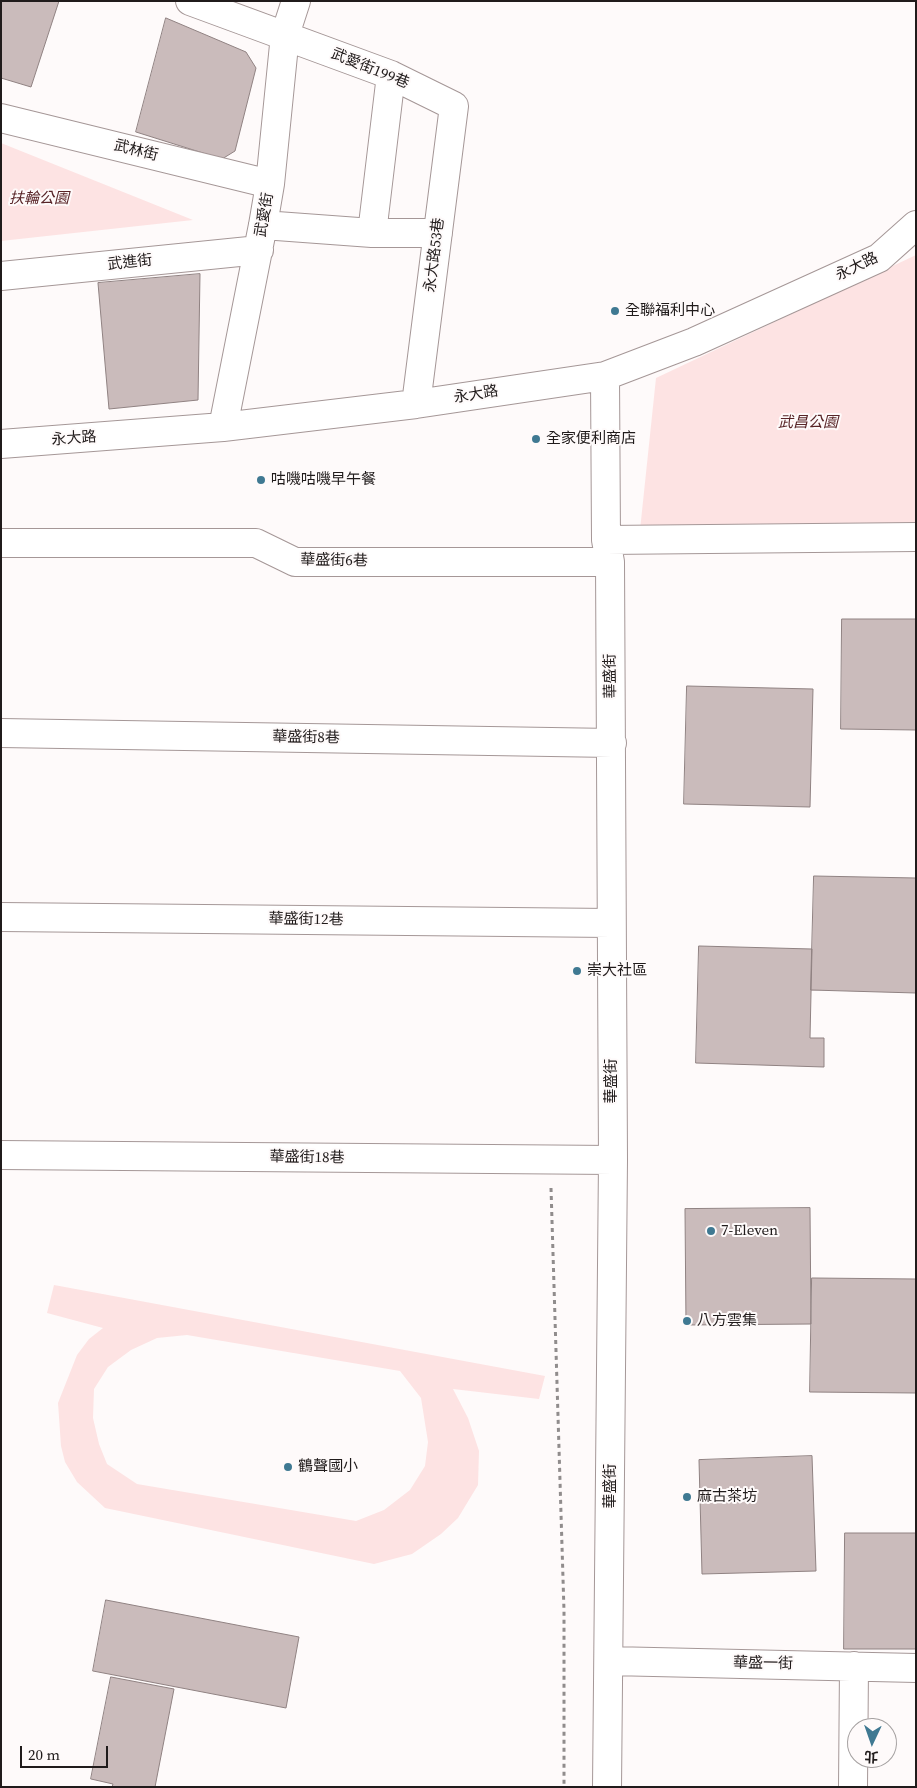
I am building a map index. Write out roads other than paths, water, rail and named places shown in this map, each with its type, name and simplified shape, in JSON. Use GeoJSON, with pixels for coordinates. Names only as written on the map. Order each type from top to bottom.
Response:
{"type":"FeatureCollection","features":[{"type":"Feature","properties":{"kind":"street","name":"武愛街199巷"},"geometry":{"type":"LineString","coordinates":[[190,1],[392,75],[454,106]]}},
{"type":"Feature","properties":{"kind":"street","name":"武愛街"},"geometry":{"type":"LineString","coordinates":[[223,427],[261,238],[270,184],[285,35],[296,1]]}},
{"type":"Feature","properties":{"kind":"street"},"geometry":{"type":"LineString","coordinates":[[372,233],[392,75]]}},
{"type":"Feature","properties":{"kind":"street","name":"永大路53巷"},"geometry":{"type":"LineString","coordinates":[[416,404],[454,106]]}},
{"type":"Feature","properties":{"kind":"street","name":"武林街"},"geometry":{"type":"LineString","coordinates":[[1,118],[270,184]]}},
{"type":"Feature","properties":{"kind":"street","name":"永大路"},"geometry":{"type":"LineString","coordinates":[[1,444],[223,427],[416,404],[605,376],[694,342],[879,258],[916,225]]}},
{"type":"Feature","properties":{"kind":"street","name":"武進街"},"geometry":{"type":"LineString","coordinates":[[1,276],[261,238],[372,233],[438,233]]}},
{"type":"Feature","properties":{"kind":"street","name":"華盛街"},"geometry":{"type":"LineString","coordinates":[[605,376],[612,743],[613,1160],[608,1787]]}},
{"type":"Feature","properties":{"kind":"street","name":"華盛街6巷"},"geometry":{"type":"LineString","coordinates":[[1,543],[256,543],[295,562],[916,538]]}},
{"type":"Feature","properties":{"kind":"street","name":"華盛街8巷"},"geometry":{"type":"LineString","coordinates":[[1,733],[612,743]]}},
{"type":"Feature","properties":{"kind":"street","name":"華盛街12巷"},"geometry":{"type":"LineString","coordinates":[[1,917],[611,923]]}},
{"type":"Feature","properties":{"kind":"street","name":"華盛街18巷"},"geometry":{"type":"LineString","coordinates":[[1,1155],[613,1160]]}},
{"type":"Feature","properties":{"kind":"street","name":"華盛一街"},"geometry":{"type":"LineString","coordinates":[[610,1661],[916,1668]]}},
{"type":"Feature","properties":{"kind":"street"},"geometry":{"type":"LineString","coordinates":[[853,1787],[854,1666]]}},
{"type":"Feature","properties":{"kind":"place","name":"全聯福利中心"},"geometry":{"type":"Point","coordinates":[615,311]}},
{"type":"Feature","properties":{"kind":"place","name":"全家便利商店"},"geometry":{"type":"Point","coordinates":[536,439]}},
{"type":"Feature","properties":{"kind":"place","name":"咕嘰咕嘰早午餐"},"geometry":{"type":"Point","coordinates":[261,480]}},
{"type":"Feature","properties":{"kind":"place","name":"崇大社區"},"geometry":{"type":"Point","coordinates":[577,971]}},
{"type":"Feature","properties":{"kind":"place","name":"7-Eleven"},"geometry":{"type":"Point","coordinates":[711,1231]}},
{"type":"Feature","properties":{"kind":"place","name":"八方雲集"},"geometry":{"type":"Point","coordinates":[687,1321]}},
{"type":"Feature","properties":{"kind":"place","name":"鶴聲國小"},"geometry":{"type":"Point","coordinates":[288,1467]}},
{"type":"Feature","properties":{"kind":"place","name":"麻古茶坊"},"geometry":{"type":"Point","coordinates":[687,1497]}},
{"type":"Feature","properties":{"kind":"park label","name":"扶輪公園"},"geometry":{"type":"Point","coordinates":[39,199]}},
{"type":"Feature","properties":{"kind":"park label","name":"武昌公園"},"geometry":{"type":"Point","coordinates":[808,423]}}]}
